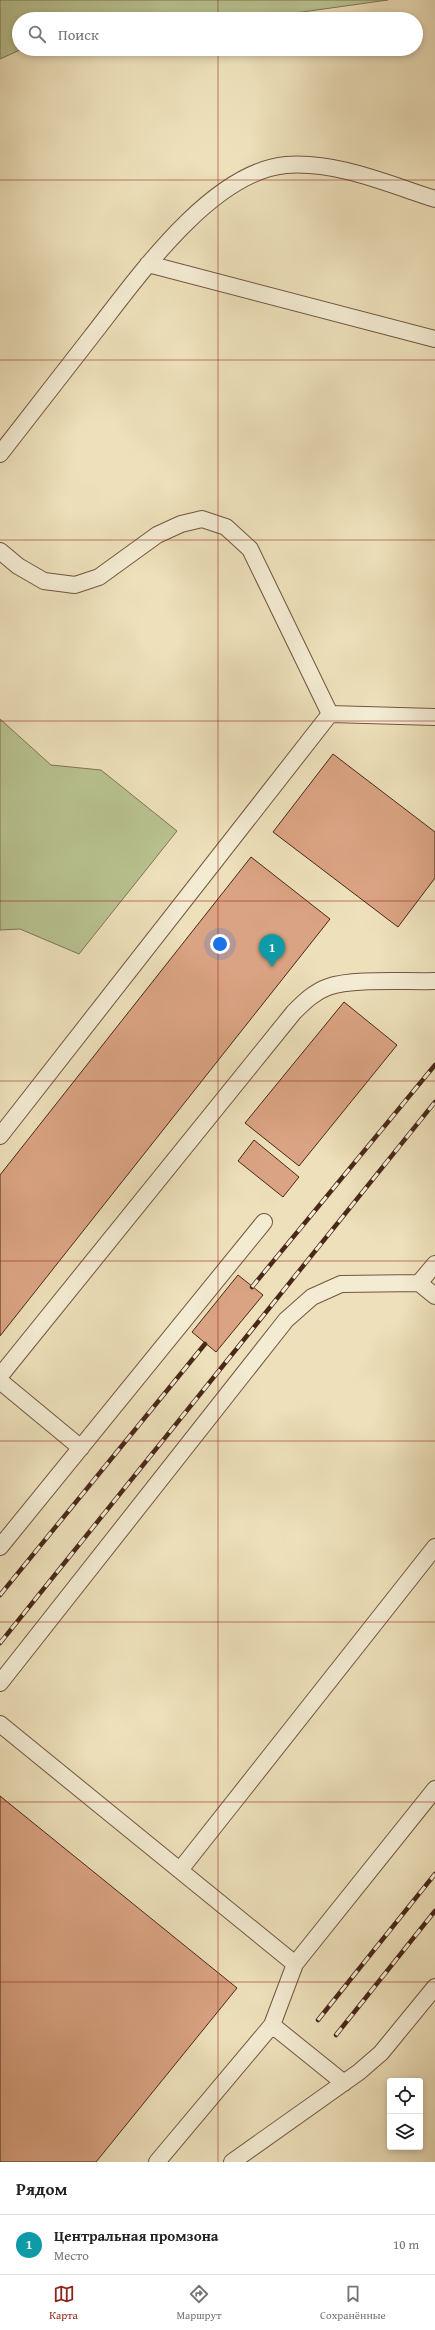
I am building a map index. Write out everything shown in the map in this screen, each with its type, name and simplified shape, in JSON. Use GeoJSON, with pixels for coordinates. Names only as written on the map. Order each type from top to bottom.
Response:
{"type":"FeatureCollection","features":[{"type":"Feature","properties":{"kind":"lane"},"geometry":{"type":"LineString","coordinates":[[0,454],[148,264],[196,214],[224,190],[256,172],[285,165],[313,165],[350,173],[435,199]]}},
{"type":"Feature","properties":{"kind":"lane"},"geometry":{"type":"LineString","coordinates":[[148,264],[435,339]]}},
{"type":"Feature","properties":{"kind":"lane"},"geometry":{"type":"LineString","coordinates":[[0,551],[18,566],[44,581],[75,585],[99,577],[158,535],[181,524],[202,519],[226,527],[250,549],[330,714]]}},
{"type":"Feature","properties":{"kind":"lane"},"geometry":{"type":"LineString","coordinates":[[330,714],[435,717]]}},
{"type":"Feature","properties":{"kind":"lane"},"geometry":{"type":"LineString","coordinates":[[0,1136],[330,714]]}},
{"type":"Feature","properties":{"kind":"lane"},"geometry":{"type":"LineString","coordinates":[[0,1376],[294,1012],[311,996],[328,987],[343,983],[435,981]]}},
{"type":"Feature","properties":{"kind":"lane"},"geometry":{"type":"LineString","coordinates":[[0,1547],[264,1222]]}},
{"type":"Feature","properties":{"kind":"lane"},"geometry":{"type":"LineString","coordinates":[[419,1283],[435,1264]]}},
{"type":"Feature","properties":{"kind":"lane"},"geometry":{"type":"LineString","coordinates":[[0,1683],[286,1320],[312,1297],[341,1284],[419,1283],[435,1296]]}},
{"type":"Feature","properties":{"kind":"lane"},"geometry":{"type":"LineString","coordinates":[[0,1381],[81,1448]]}},
{"type":"Feature","properties":{"kind":"lane"},"geometry":{"type":"LineString","coordinates":[[180,1870],[435,1547]]}},
{"type":"Feature","properties":{"kind":"lane"},"geometry":{"type":"LineString","coordinates":[[0,1724],[295,1964]]}},
{"type":"Feature","properties":{"kind":"lane"},"geometry":{"type":"LineString","coordinates":[[157,2162],[272,2025],[295,1964],[435,1789]]}},
{"type":"Feature","properties":{"kind":"lane"},"geometry":{"type":"LineString","coordinates":[[232,2162],[344,2083],[381,2053],[435,1987]]}},
{"type":"Feature","properties":{"kind":"lane"},"geometry":{"type":"LineString","coordinates":[[272,2025],[344,2083]]}},
{"type":"Feature","properties":{"kind":"green space"},"geometry":{"type":"Polygon","coordinates":[[[0,0],[388,0],[302,12],[12,12],[12,54],[0,59],[0,0]]]}},
{"type":"Feature","properties":{"kind":"green space"},"geometry":{"type":"Polygon","coordinates":[[[0,719],[51,765],[101,770],[177,831],[79,954],[20,929],[0,930],[0,719]]]}},
{"type":"Feature","properties":{"kind":"building"},"geometry":{"type":"Polygon","coordinates":[[[333,754],[435,832],[435,878],[398,927],[273,832],[333,754]]]}},
{"type":"Feature","properties":{"kind":"building"},"geometry":{"type":"Polygon","coordinates":[[[251,857],[330,919],[0,1336],[0,1175],[251,857]]]}},
{"type":"Feature","properties":{"kind":"building"},"geometry":{"type":"Polygon","coordinates":[[[344,1002],[397,1045],[299,1166],[245,1123],[344,1002]]]}},
{"type":"Feature","properties":{"kind":"building"},"geometry":{"type":"Polygon","coordinates":[[[254,1140],[299,1177],[283,1197],[238,1161],[254,1140]]]}},
{"type":"Feature","properties":{"kind":"building"},"geometry":{"type":"Polygon","coordinates":[[[238,1275],[263,1295],[216,1352],[192,1332],[238,1275]]]}},
{"type":"Feature","properties":{"kind":"building"},"geometry":{"type":"Polygon","coordinates":[[[0,1796],[237,1988],[96,2162],[0,2162],[0,1796]]]}},
{"type":"Feature","properties":{"kind":"railway"},"geometry":{"type":"LineString","coordinates":[[252,1287],[435,1065]]}},
{"type":"Feature","properties":{"kind":"railway"},"geometry":{"type":"LineString","coordinates":[[0,1643],[435,1102]]}},
{"type":"Feature","properties":{"kind":"railway"},"geometry":{"type":"LineString","coordinates":[[0,1595],[205,1344]]}},
{"type":"Feature","properties":{"kind":"railway"},"geometry":{"type":"LineString","coordinates":[[318,2020],[435,1874]]}},
{"type":"Feature","properties":{"kind":"railway"},"geometry":{"type":"LineString","coordinates":[[336,2035],[435,1911]]}},
{"type":"Feature","properties":{"kind":"place","name":"Центральная промзона"},"geometry":{"type":"Point","coordinates":[272,967]}}]}
